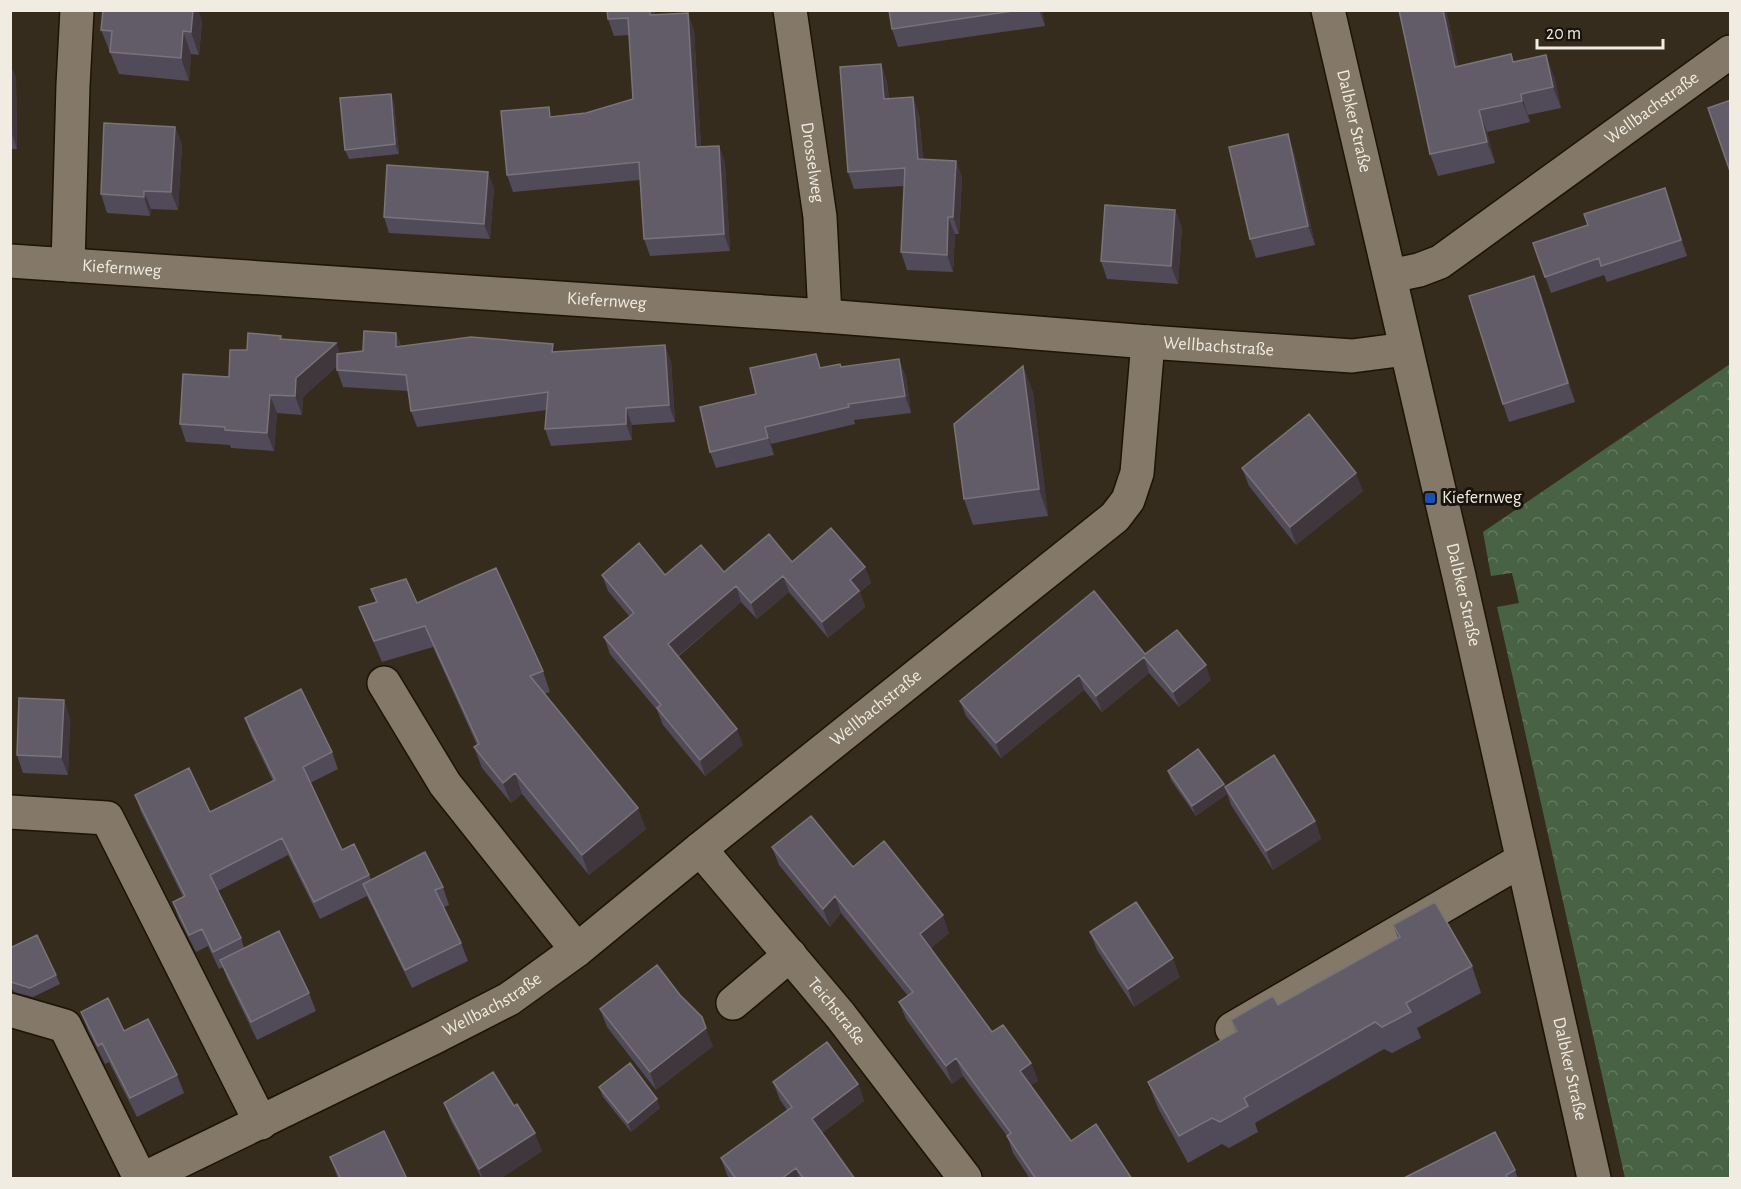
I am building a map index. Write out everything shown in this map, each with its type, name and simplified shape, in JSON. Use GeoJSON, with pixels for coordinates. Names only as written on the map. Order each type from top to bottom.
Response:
{"type":"FeatureCollection","features":[{"type":"Feature","properties":{"kind":"street","name":"Kiefernweg"},"geometry":{"type":"LineString","coordinates":[[68,265],[72,97],[77,10]]}},
{"type":"Feature","properties":{"kind":"street","name":"Drosselweg"},"geometry":{"type":"LineString","coordinates":[[790,10],[820,217],[825,316]]}},
{"type":"Feature","properties":{"kind":"street","name":"Dalbker Straße"},"geometry":{"type":"LineString","coordinates":[[1328,10],[1459,576],[1594,1179]]}},
{"type":"Feature","properties":{"kind":"street","name":"Wellbachstraße"},"geometry":{"type":"LineString","coordinates":[[1390,276],[1419,270],[1440,262],[1731,52]]}},
{"type":"Feature","properties":{"kind":"street","name":"Kiefernweg"},"geometry":{"type":"LineString","coordinates":[[10,261],[825,316],[1148,342]]}},
{"type":"Feature","properties":{"kind":"street","name":"Wellbachstraße"},"geometry":{"type":"LineString","coordinates":[[145,1179],[509,999],[577,950],[1115,517],[1128,500],[1137,473],[1148,342],[1352,356],[1406,349]]}},
{"type":"Feature","properties":{"kind":"street"},"geometry":{"type":"LineString","coordinates":[[384,683],[445,784],[577,950]]}},
{"type":"Feature","properties":{"kind":"street"},"geometry":{"type":"LineString","coordinates":[[10,812],[107,818],[261,1123]]}},
{"type":"Feature","properties":{"kind":"street","name":"Teichstraße"},"geometry":{"type":"LineString","coordinates":[[700,849],[790,955],[951,1173]]}},
{"type":"Feature","properties":{"kind":"street"},"geometry":{"type":"LineString","coordinates":[[1232,1029],[1522,860]]}},
{"type":"Feature","properties":{"kind":"street"},"geometry":{"type":"LineString","coordinates":[[733,1003],[790,955]]}},
{"type":"Feature","properties":{"kind":"street"},"geometry":{"type":"LineString","coordinates":[[10,1010],[65,1026],[140,1179]]}},
{"type":"Feature","properties":{"kind":"green space"},"geometry":{"type":"Polygon","coordinates":[[[1730,364],[1730,1178],[1625,1178],[1497,607],[1519,603],[1512,573],[1491,576],[1483,532],[1730,364]]]}},
{"type":"Feature","properties":{"kind":"building"},"geometry":{"type":"Polygon","coordinates":[[[103,10],[193,10],[191,32],[183,31],[181,58],[110,52],[112,31],[101,30],[103,10]]]}},
{"type":"Feature","properties":{"kind":"building"},"geometry":{"type":"Polygon","coordinates":[[[607,10],[650,10],[650,15],[688,13],[696,147],[719,146],[724,234],[644,239],[639,162],[507,175],[501,111],[549,107],[550,117],[586,113],[633,99],[628,18],[608,19],[607,10]]]}},
{"type":"Feature","properties":{"kind":"building"},"geometry":{"type":"Polygon","coordinates":[[[889,10],[1020,10],[892,29],[889,10]]]}},
{"type":"Feature","properties":{"kind":"building"},"geometry":{"type":"Polygon","coordinates":[[[1399,10],[1443,10],[1455,67],[1511,54],[1513,62],[1546,55],[1553,87],[1521,94],[1522,101],[1479,110],[1487,142],[1430,154],[1399,10]]]}},
{"type":"Feature","properties":{"kind":"building"},"geometry":{"type":"Polygon","coordinates":[[[881,64],[884,99],[913,97],[918,159],[956,161],[953,217],[948,217],[947,255],[901,252],[905,168],[848,172],[840,67],[881,64]]]}},
{"type":"Feature","properties":{"kind":"building"},"geometry":{"type":"Polygon","coordinates":[[[391,94],[395,144],[345,150],[340,98],[391,94]]]}},
{"type":"Feature","properties":{"kind":"building"},"geometry":{"type":"Polygon","coordinates":[[[1731,100],[1731,174],[1708,108],[1731,100]]]}},
{"type":"Feature","properties":{"kind":"building"},"geometry":{"type":"Polygon","coordinates":[[[104,123],[175,127],[171,192],[144,191],[144,197],[101,194],[104,123]]]}},
{"type":"Feature","properties":{"kind":"building"},"geometry":{"type":"Polygon","coordinates":[[[1288,134],[1308,226],[1250,239],[1229,147],[1288,134]]]}},
{"type":"Feature","properties":{"kind":"building"},"geometry":{"type":"Polygon","coordinates":[[[387,165],[488,172],[484,224],[384,217],[387,165]]]}},
{"type":"Feature","properties":{"kind":"building"},"geometry":{"type":"Polygon","coordinates":[[[1665,188],[1681,240],[1601,266],[1599,258],[1545,277],[1533,243],[1588,225],[1584,214],[1665,188]]]}},
{"type":"Feature","properties":{"kind":"building"},"geometry":{"type":"Polygon","coordinates":[[[1105,205],[1175,210],[1171,266],[1101,261],[1105,205]]]}},
{"type":"Feature","properties":{"kind":"building"},"geometry":{"type":"Polygon","coordinates":[[[1534,276],[1568,383],[1503,404],[1469,296],[1534,276]]]}},
{"type":"Feature","properties":{"kind":"building"},"geometry":{"type":"Polygon","coordinates":[[[364,331],[396,333],[396,347],[471,337],[553,344],[552,352],[665,345],[669,405],[626,408],[626,424],[545,429],[548,392],[411,411],[406,375],[337,370],[337,354],[363,351],[364,331]]]}},
{"type":"Feature","properties":{"kind":"building"},"geometry":{"type":"Polygon","coordinates":[[[248,333],[281,336],[280,339],[336,343],[296,378],[295,396],[270,395],[267,433],[180,424],[183,374],[229,377],[230,350],[247,350],[248,333]]]}},
{"type":"Feature","properties":{"kind":"building"},"geometry":{"type":"Polygon","coordinates":[[[816,354],[820,368],[899,359],[905,396],[848,404],[849,407],[765,427],[768,438],[710,452],[700,407],[756,394],[750,368],[816,354]]]}},
{"type":"Feature","properties":{"kind":"building"},"geometry":{"type":"Polygon","coordinates":[[[1023,366],[1039,489],[964,499],[954,424],[1023,366]]]}},
{"type":"Feature","properties":{"kind":"building"},"geometry":{"type":"Polygon","coordinates":[[[1309,414],[1356,473],[1290,527],[1242,468],[1309,414]]]}},
{"type":"Feature","properties":{"kind":"building"},"geometry":{"type":"Polygon","coordinates":[[[831,528],[865,567],[850,580],[859,591],[822,622],[783,576],[751,603],[736,586],[668,644],[737,729],[700,760],[657,708],[661,705],[604,637],[634,613],[602,575],[639,543],[665,575],[701,545],[724,572],[769,534],[792,562],[831,528]]]}},
{"type":"Feature","properties":{"kind":"building"},"geometry":{"type":"Polygon","coordinates":[[[496,568],[543,671],[530,676],[638,808],[582,855],[515,773],[503,783],[474,747],[479,744],[425,626],[374,641],[359,607],[377,602],[371,589],[406,579],[417,603],[496,568]]]}},
{"type":"Feature","properties":{"kind":"building"},"geometry":{"type":"Polygon","coordinates":[[[1094,591],[1145,654],[1177,630],[1206,665],[1173,692],[1144,657],[1096,696],[1079,675],[996,743],[960,701],[1094,591]]]}},
{"type":"Feature","properties":{"kind":"building"},"geometry":{"type":"Polygon","coordinates":[[[301,689],[332,752],[303,767],[342,850],[354,844],[369,875],[314,902],[282,838],[210,875],[241,938],[213,952],[202,929],[189,935],[173,902],[185,896],[135,795],[189,768],[210,812],[275,780],[245,718],[301,689]]]}},
{"type":"Feature","properties":{"kind":"building"},"geometry":{"type":"Polygon","coordinates":[[[19,698],[64,700],[61,757],[17,755],[19,698]]]}},
{"type":"Feature","properties":{"kind":"building"},"geometry":{"type":"Polygon","coordinates":[[[1198,749],[1224,784],[1192,806],[1168,771],[1198,749]]]}},
{"type":"Feature","properties":{"kind":"building"},"geometry":{"type":"Polygon","coordinates":[[[1274,755],[1315,821],[1266,851],[1225,787],[1274,755]]]}},
{"type":"Feature","properties":{"kind":"building"},"geometry":{"type":"Polygon","coordinates":[[[811,816],[853,867],[884,841],[943,915],[920,934],[992,1032],[1003,1025],[1031,1063],[1020,1071],[1071,1141],[1096,1124],[1132,1179],[1036,1179],[1007,1136],[1011,1133],[956,1058],[946,1066],[899,1002],[913,992],[835,896],[823,909],[772,847],[811,816]]]}},
{"type":"Feature","properties":{"kind":"building"},"geometry":{"type":"Polygon","coordinates":[[[425,852],[443,887],[435,890],[461,943],[405,970],[363,884],[425,852]]]}},
{"type":"Feature","properties":{"kind":"building"},"geometry":{"type":"Polygon","coordinates":[[[1136,902],[1173,958],[1128,989],[1090,932],[1136,902]]]}},
{"type":"Feature","properties":{"kind":"building"},"geometry":{"type":"Polygon","coordinates":[[[1435,902],[1472,966],[1406,1003],[1411,1012],[1382,1027],[1375,1022],[1244,1098],[1248,1106],[1220,1122],[1212,1118],[1179,1136],[1148,1082],[1237,1031],[1231,1020],[1273,996],[1278,1005],[1400,937],[1393,925],[1435,902]]]}},
{"type":"Feature","properties":{"kind":"building"},"geometry":{"type":"Polygon","coordinates":[[[279,931],[309,993],[251,1022],[220,960],[279,931]]]}},
{"type":"Feature","properties":{"kind":"building"},"geometry":{"type":"Polygon","coordinates":[[[37,935],[56,975],[30,988],[11,982],[10,948],[37,935]]]}},
{"type":"Feature","properties":{"kind":"building"},"geometry":{"type":"Polygon","coordinates":[[[657,965],[680,995],[702,1017],[706,1028],[650,1072],[600,1009],[657,965]]]}},
{"type":"Feature","properties":{"kind":"building"},"geometry":{"type":"Polygon","coordinates":[[[108,998],[124,1031],[148,1019],[177,1075],[130,1098],[102,1043],[98,1046],[81,1012],[108,998]]]}},
{"type":"Feature","properties":{"kind":"building"},"geometry":{"type":"Polygon","coordinates":[[[827,1042],[858,1084],[812,1119],[855,1179],[804,1179],[796,1168],[781,1179],[736,1179],[721,1158],[792,1107],[773,1082],[827,1042]]]}},
{"type":"Feature","properties":{"kind":"building"},"geometry":{"type":"Polygon","coordinates":[[[630,1063],[657,1099],[628,1123],[599,1087],[630,1063]]]}},
{"type":"Feature","properties":{"kind":"building"},"geometry":{"type":"Polygon","coordinates":[[[493,1072],[514,1106],[517,1104],[535,1133],[479,1169],[444,1103],[493,1072]]]}},
{"type":"Feature","properties":{"kind":"building"},"geometry":{"type":"Polygon","coordinates":[[[384,1131],[407,1179],[341,1179],[330,1157],[384,1131]]]}},
{"type":"Feature","properties":{"kind":"building"},"geometry":{"type":"Polygon","coordinates":[[[1495,1132],[1515,1170],[1506,1175],[1508,1179],[1402,1179],[1495,1132]]]}},
{"type":"Feature","properties":{"kind":"place","name":"Kiefernweg"},"geometry":{"type":"Point","coordinates":[1430,498]}}]}
